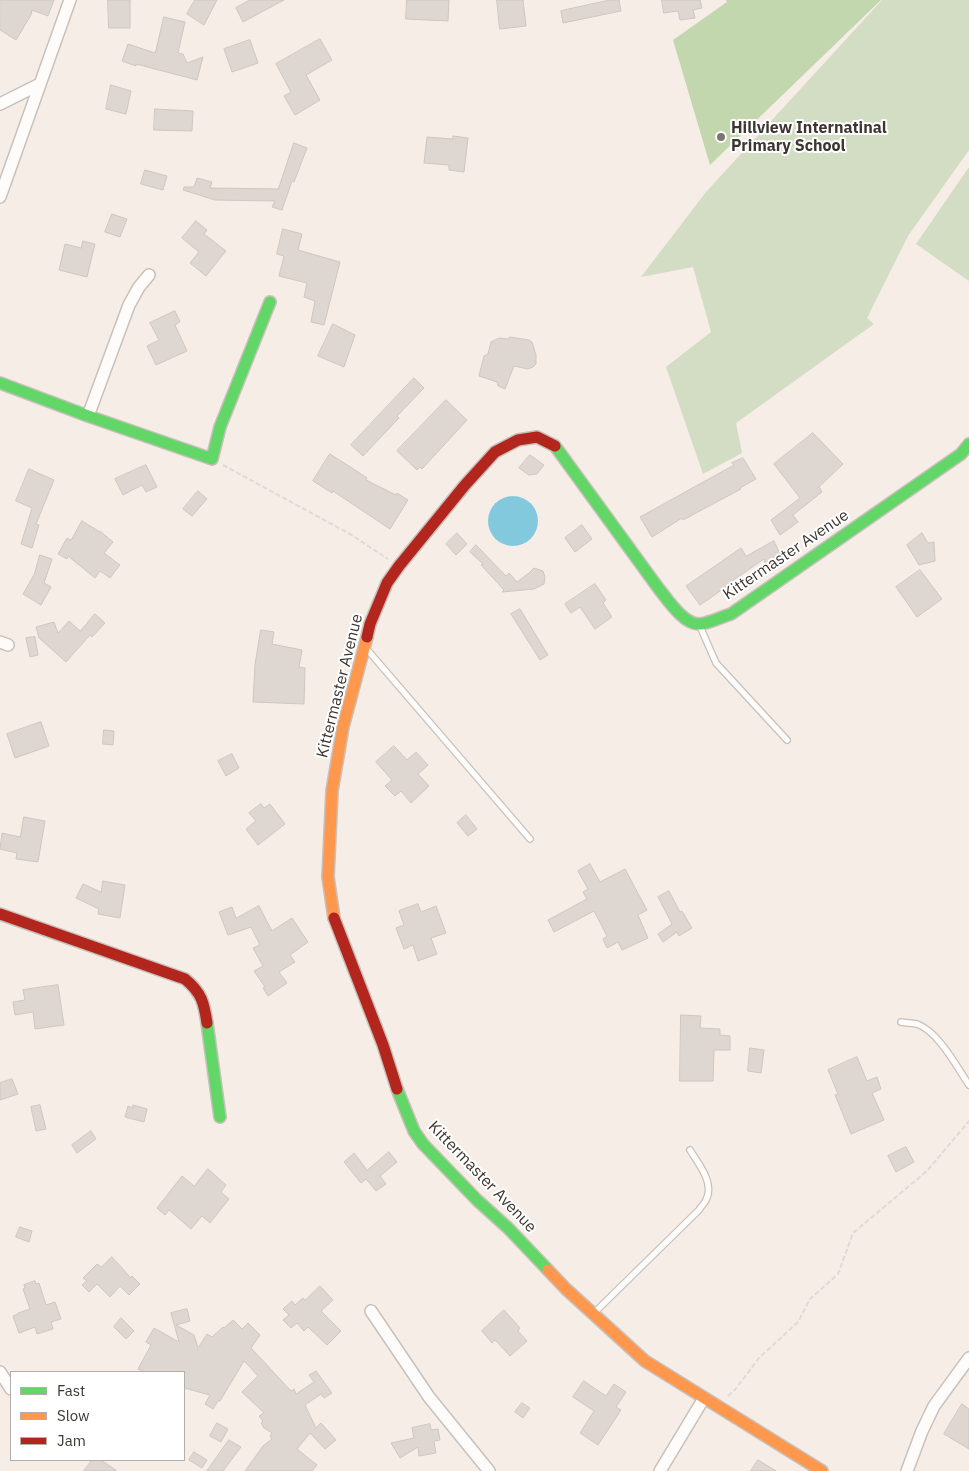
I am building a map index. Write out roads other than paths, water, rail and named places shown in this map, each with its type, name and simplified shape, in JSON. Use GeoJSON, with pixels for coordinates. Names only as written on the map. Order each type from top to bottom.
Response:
{"type":"FeatureCollection","features":[{"type":"Feature","properties":{"kind":"street"},"geometry":{"type":"LineString","coordinates":[[0,197],[70,0]]}},
{"type":"Feature","properties":{"kind":"street"},"geometry":{"type":"LineString","coordinates":[[0,104],[40,84]]}},
{"type":"Feature","properties":{"kind":"street"},"geometry":{"type":"LineString","coordinates":[[88,416],[129,305],[139,287],[149,275]]}},
{"type":"Feature","properties":{"kind":"street"},"geometry":{"type":"LineString","coordinates":[[0,383],[212,459],[223,418],[270,302]]}},
{"type":"Feature","properties":{"kind":"street","name":"Kittermaster Avenue"},"geometry":{"type":"LineString","coordinates":[[822,1471],[645,1361],[566,1289],[508,1228],[423,1144],[414,1131],[401,1101],[383,1045],[334,919],[328,877],[332,791],[343,727],[370,624],[387,583],[465,485],[495,452],[507,444],[536,437],[556,447],[677,611],[686,619],[699,624],[731,614],[961,454],[969,444]]}},
{"type":"Feature","properties":{"kind":"street"},"geometry":{"type":"LineString","coordinates":[[0,914],[185,979],[193,986],[202,997],[204,1004],[220,1117]]}},
{"type":"Feature","properties":{"kind":"street"},"geometry":{"type":"LineString","coordinates":[[371,1311],[428,1397],[489,1471]]}},
{"type":"Feature","properties":{"kind":"street"},"geometry":{"type":"LineString","coordinates":[[907,1471],[934,1406],[969,1358]]}},
{"type":"Feature","properties":{"kind":"street"},"geometry":{"type":"LineString","coordinates":[[0,1372],[10,1387]]}},
{"type":"Feature","properties":{"kind":"street"},"geometry":{"type":"LineString","coordinates":[[660,1471],[704,1398]]}},
{"type":"Feature","properties":{"kind":"lane"},"geometry":{"type":"LineString","coordinates":[[699,624],[716,663],[787,740]]}},
{"type":"Feature","properties":{"kind":"lane"},"geometry":{"type":"LineString","coordinates":[[365,646],[530,839]]}},
{"type":"Feature","properties":{"kind":"lane"},"geometry":{"type":"LineString","coordinates":[[901,1022],[917,1024],[941,1043],[969,1085]]}},
{"type":"Feature","properties":{"kind":"lane"},"geometry":{"type":"LineString","coordinates":[[593,1314],[699,1210],[707,1198],[708,1186],[706,1175],[690,1150]]}},
{"type":"Feature","properties":{"kind":"water"},"geometry":{"type":"Polygon","coordinates":[[[508,496],[518,496],[531,503],[538,516],[538,526],[531,539],[518,546],[508,546],[499,542],[492,535],[488,526],[488,516],[492,507],[499,500],[508,496]]]}},
{"type":"Feature","properties":{"kind":"place","name":"Hillview Internatinal Primary School"},"geometry":{"type":"Point","coordinates":[721,137]}}]}
